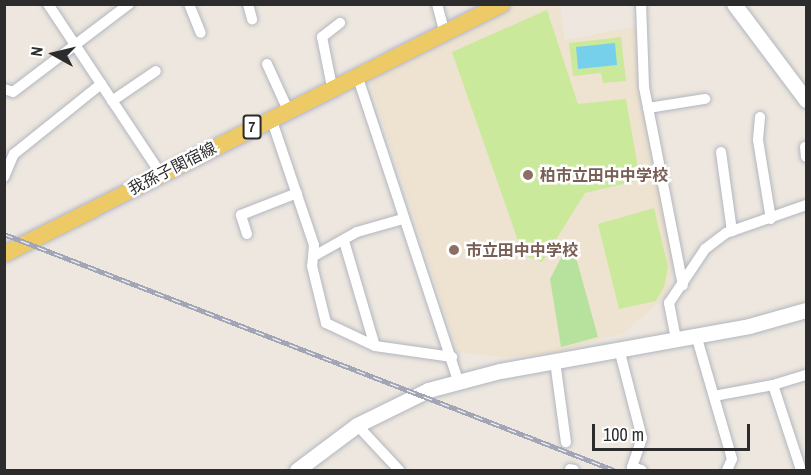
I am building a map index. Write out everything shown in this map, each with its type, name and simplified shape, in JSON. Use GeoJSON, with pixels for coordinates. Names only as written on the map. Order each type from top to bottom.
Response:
{"type":"FeatureCollection","features":[{"type":"Feature","properties":{"kind":"main road","name":"我孫子関宿線"},"geometry":{"type":"LineString","coordinates":[[4,254],[332,87],[502,4]]}},
{"type":"Feature","properties":{"kind":"street"},"geometry":{"type":"LineString","coordinates":[[48,4],[161,174]]}},
{"type":"Feature","properties":{"kind":"street"},"geometry":{"type":"LineString","coordinates":[[4,89],[13,92],[74,42],[129,4]]}},
{"type":"Feature","properties":{"kind":"street"},"geometry":{"type":"LineString","coordinates":[[189,4],[201,33]]}},
{"type":"Feature","properties":{"kind":"street"},"geometry":{"type":"LineString","coordinates":[[248,4],[252,19]]}},
{"type":"Feature","properties":{"kind":"street"},"geometry":{"type":"LineString","coordinates":[[436,4],[445,33]]}},
{"type":"Feature","properties":{"kind":"street"},"geometry":{"type":"LineString","coordinates":[[641,4],[648,108],[683,285]]}},
{"type":"Feature","properties":{"kind":"street"},"geometry":{"type":"LineString","coordinates":[[734,4],[807,100]]}},
{"type":"Feature","properties":{"kind":"street"},"geometry":{"type":"LineString","coordinates":[[332,87],[322,37],[326,30],[340,23]]}},
{"type":"Feature","properties":{"kind":"street"},"geometry":{"type":"LineString","coordinates":[[267,64],[288,110]]}},
{"type":"Feature","properties":{"kind":"street"},"geometry":{"type":"LineString","coordinates":[[112,101],[156,71]]}},
{"type":"Feature","properties":{"kind":"street"},"geometry":{"type":"LineString","coordinates":[[357,75],[403,219],[452,357],[458,381]]}},
{"type":"Feature","properties":{"kind":"street"},"geometry":{"type":"LineString","coordinates":[[4,177],[9,153],[101,84]]}},
{"type":"Feature","properties":{"kind":"street"},"geometry":{"type":"LineString","coordinates":[[648,108],[705,99]]}},
{"type":"Feature","properties":{"kind":"street"},"geometry":{"type":"LineString","coordinates":[[760,117],[758,140],[771,219]]}},
{"type":"Feature","properties":{"kind":"street"},"geometry":{"type":"LineString","coordinates":[[271,118],[314,245],[326,323],[375,346],[452,357]]}},
{"type":"Feature","properties":{"kind":"street"},"geometry":{"type":"LineString","coordinates":[[721,152],[732,231]]}},
{"type":"Feature","properties":{"kind":"street"},"geometry":{"type":"LineString","coordinates":[[247,234],[241,215],[297,193]]}},
{"type":"Feature","properties":{"kind":"street"},"geometry":{"type":"LineString","coordinates":[[676,339],[669,303],[705,249],[732,231],[807,205]]}},
{"type":"Feature","properties":{"kind":"street"},"geometry":{"type":"LineString","coordinates":[[314,256],[357,232],[403,219]]}},
{"type":"Feature","properties":{"kind":"street"},"geometry":{"type":"LineString","coordinates":[[344,241],[375,346]]}},
{"type":"Feature","properties":{"kind":"street"},"geometry":{"type":"LineString","coordinates":[[302,469],[357,425],[419,394],[458,381],[696,335],[807,310]]}},
{"type":"Feature","properties":{"kind":"street"},"geometry":{"type":"LineString","coordinates":[[696,335],[732,459],[727,471]]}},
{"type":"Feature","properties":{"kind":"street"},"geometry":{"type":"LineString","coordinates":[[620,349],[642,438],[632,467],[642,471]]}},
{"type":"Feature","properties":{"kind":"street"},"geometry":{"type":"LineString","coordinates":[[555,361],[566,441]]}},
{"type":"Feature","properties":{"kind":"street"},"geometry":{"type":"LineString","coordinates":[[714,396],[773,385],[807,375]]}},
{"type":"Feature","properties":{"kind":"street"},"geometry":{"type":"LineString","coordinates":[[773,385],[801,471]]}},
{"type":"Feature","properties":{"kind":"street"},"geometry":{"type":"LineString","coordinates":[[357,425],[399,471]]}},
{"type":"Feature","properties":{"kind":"shaded area","name":"柏市立田中中学校"},"geometry":{"type":"Polygon","coordinates":[[[518,5],[560,5],[565,40],[637,26],[638,86],[674,265],[666,297],[623,333],[550,354],[500,357],[458,352],[368,76],[518,5]]]}},
{"type":"Feature","properties":{"kind":"green space"},"geometry":{"type":"Polygon","coordinates":[[[547,10],[578,104],[626,99],[640,180],[585,193],[542,262],[523,255],[452,52],[547,10]]]}},
{"type":"Feature","properties":{"kind":"green space"},"geometry":{"type":"Polygon","coordinates":[[[621,37],[626,81],[603,83],[601,73],[573,76],[569,43],[621,37]]]}},
{"type":"Feature","properties":{"kind":"green space"},"geometry":{"type":"Polygon","coordinates":[[[654,208],[668,267],[664,287],[656,301],[619,309],[598,224],[654,208]]]}},
{"type":"Feature","properties":{"kind":"green space"},"geometry":{"type":"Polygon","coordinates":[[[571,239],[598,337],[561,347],[550,279],[571,239]]]}},
{"type":"Feature","properties":{"kind":"water"},"geometry":{"type":"Polygon","coordinates":[[[615,43],[617,65],[578,69],[576,47],[615,43]]]}},
{"type":"Feature","properties":{"kind":"railway"},"geometry":{"type":"LineString","coordinates":[[4,234],[614,470]]}},
{"type":"Feature","properties":{"kind":"place","name":"柏市立田中中学校"},"geometry":{"type":"Point","coordinates":[528,175]}},
{"type":"Feature","properties":{"kind":"place","name":"市立田中中学校"},"geometry":{"type":"Point","coordinates":[454,250]}}]}
